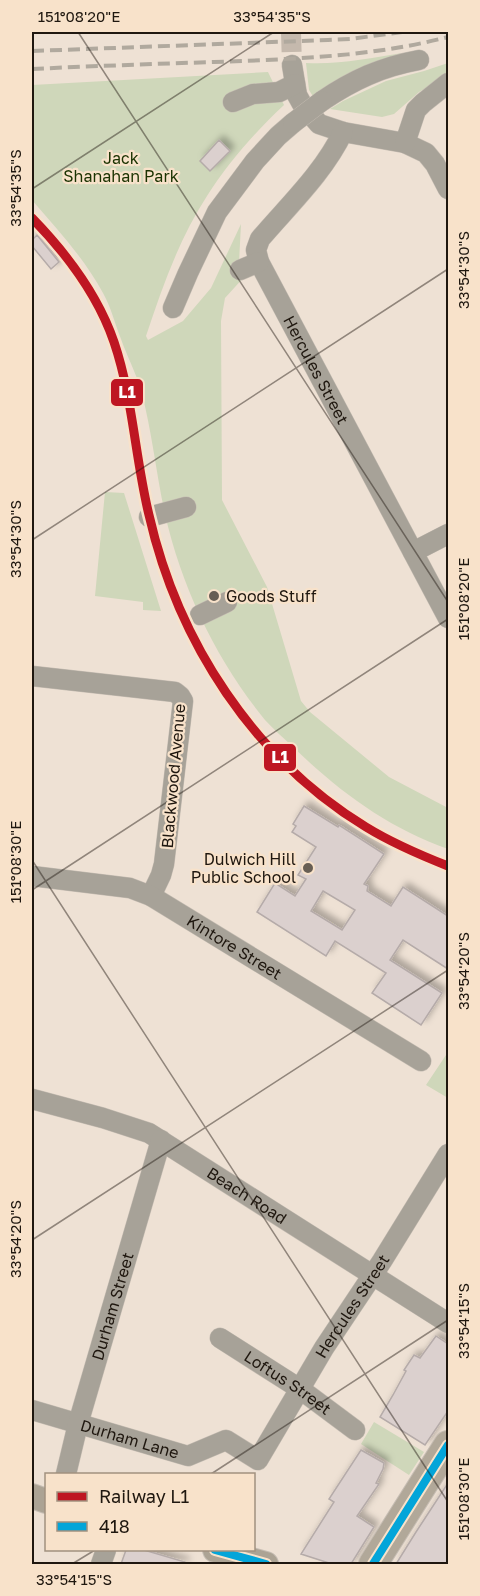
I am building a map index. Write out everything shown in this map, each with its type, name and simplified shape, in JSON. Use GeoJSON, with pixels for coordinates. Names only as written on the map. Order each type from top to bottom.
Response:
{"type":"FeatureCollection","features":[{"type":"Feature","properties":{"kind":"highway"},"geometry":{"type":"LineString","coordinates":[[374,1564],[448,1445]]}},
{"type":"Feature","properties":{"kind":"main road"},"geometry":{"type":"LineString","coordinates":[[219,1551],[266,1564]]}},
{"type":"Feature","properties":{"kind":"street"},"geometry":{"type":"LineString","coordinates":[[173,308],[217,212],[255,161],[293,123],[344,86],[377,71],[419,60]]}},
{"type":"Feature","properties":{"kind":"street"},"geometry":{"type":"LineString","coordinates":[[292,65],[297,95],[315,120],[324,126],[343,132],[405,144],[426,153],[435,164],[448,189]]}},
{"type":"Feature","properties":{"kind":"street"},"geometry":{"type":"LineString","coordinates":[[405,144],[416,111],[448,82]]}},
{"type":"Feature","properties":{"kind":"street"},"geometry":{"type":"LineString","coordinates":[[233,102],[253,94],[279,92],[295,84]]}},
{"type":"Feature","properties":{"kind":"street"},"geometry":{"type":"LineString","coordinates":[[240,270],[259,262],[256,250],[260,239],[325,164],[343,132]]}},
{"type":"Feature","properties":{"kind":"street","name":"Hercules Street"},"geometry":{"type":"LineString","coordinates":[[259,262],[448,618]]}},
{"type":"Feature","properties":{"kind":"street"},"geometry":{"type":"LineString","coordinates":[[149,517],[186,507]]}},
{"type":"Feature","properties":{"kind":"street"},"geometry":{"type":"LineString","coordinates":[[414,552],[448,534]]}},
{"type":"Feature","properties":{"kind":"street"},"geometry":{"type":"LineString","coordinates":[[200,615],[227,602]]}},
{"type":"Feature","properties":{"kind":"street","name":"Blackwood Avenue"},"geometry":{"type":"LineString","coordinates":[[32,676],[175,692],[183,701],[164,864],[150,896]]}},
{"type":"Feature","properties":{"kind":"street","name":"Kintore Street"},"geometry":{"type":"LineString","coordinates":[[32,876],[130,888],[150,896],[421,1061]]}},
{"type":"Feature","properties":{"kind":"street","name":"Beach Road"},"geometry":{"type":"LineString","coordinates":[[32,1099],[133,1127],[161,1140],[448,1323]]}},
{"type":"Feature","properties":{"kind":"street","name":"Durham Street"},"geometry":{"type":"LineString","coordinates":[[66,1473],[78,1424],[161,1140]]}},
{"type":"Feature","properties":{"kind":"street","name":"Hercules Street"},"geometry":{"type":"LineString","coordinates":[[258,1460],[324,1348],[373,1275],[448,1154]]}},
{"type":"Feature","properties":{"kind":"street","name":"Loftus Street"},"geometry":{"type":"LineString","coordinates":[[220,1338],[300,1389],[355,1430]]}},
{"type":"Feature","properties":{"kind":"street","name":"Durham Lane"},"geometry":{"type":"LineString","coordinates":[[32,1410],[188,1456],[226,1440],[258,1460]]}},
{"type":"Feature","properties":{"kind":"green space"},"geometry":{"type":"Polygon","coordinates":[[[402,53],[402,59],[314,98],[309,90],[306,63],[342,62],[402,53]]]}},
{"type":"Feature","properties":{"kind":"green space"},"geometry":{"type":"Polygon","coordinates":[[[448,63],[448,75],[419,92],[394,114],[382,117],[330,109],[386,81],[448,63]]]}},
{"type":"Feature","properties":{"kind":"green space","name":"Jack Shanahan Park"},"geometry":{"type":"Polygon","coordinates":[[[268,72],[284,105],[233,160],[197,212],[172,264],[146,336],[148,340],[183,321],[211,288],[241,224],[239,263],[245,276],[225,298],[221,321],[222,500],[267,587],[301,701],[310,712],[389,777],[448,808],[448,849],[385,819],[329,780],[265,720],[232,673],[203,623],[181,570],[165,514],[141,390],[108,304],[96,280],[79,256],[32,200],[32,85],[268,72]]]}},
{"type":"Feature","properties":{"kind":"green space"},"geometry":{"type":"Polygon","coordinates":[[[105,492],[124,493],[161,611],[143,610],[143,602],[95,596],[105,492]]]}},
{"type":"Feature","properties":{"kind":"green space"},"geometry":{"type":"Polygon","coordinates":[[[446,1055],[448,1056],[448,1098],[426,1085],[446,1055]]]}},
{"type":"Feature","properties":{"kind":"green space"},"geometry":{"type":"Polygon","coordinates":[[[374,1422],[424,1452],[409,1475],[361,1444],[374,1422]]]}},
{"type":"Feature","properties":{"kind":"building"},"geometry":{"type":"Polygon","coordinates":[[[219,140],[230,151],[210,171],[200,161],[219,140]]]}},
{"type":"Feature","properties":{"kind":"building"},"geometry":{"type":"Polygon","coordinates":[[[37,235],[59,262],[51,269],[32,246],[32,240],[37,235]]]}},
{"type":"Feature","properties":{"kind":"building"},"geometry":{"type":"Polygon","coordinates":[[[304,806],[338,827],[339,825],[384,854],[364,884],[368,886],[367,891],[391,906],[403,887],[448,916],[448,969],[403,940],[390,960],[442,993],[421,1025],[372,993],[386,973],[335,941],[326,956],[257,912],[275,883],[295,896],[306,879],[298,875],[316,847],[292,832],[296,826],[293,824],[304,806]],[[323,891],[311,911],[342,930],[355,910],[323,891]]]}},
{"type":"Feature","properties":{"kind":"building"},"geometry":{"type":"Polygon","coordinates":[[[436,1336],[448,1344],[448,1411],[425,1445],[380,1417],[414,1355],[420,1358],[436,1336]]]}},
{"type":"Feature","properties":{"kind":"building"},"geometry":{"type":"Polygon","coordinates":[[[361,1450],[384,1463],[376,1483],[379,1484],[357,1516],[374,1527],[351,1564],[332,1564],[301,1554],[334,1502],[329,1499],[361,1450]]]}},
{"type":"Feature","properties":{"kind":"building"},"geometry":{"type":"Polygon","coordinates":[[[448,1483],[448,1564],[396,1564],[416,1532],[448,1483]]]}},
{"type":"Feature","properties":{"kind":"building"},"geometry":{"type":"Polygon","coordinates":[[[126,1551],[147,1551],[185,1562],[185,1564],[121,1564],[126,1551]]]}},
{"type":"Feature","properties":{"kind":"tunnel"},"geometry":{"type":"LineString","coordinates":[[291,32],[292,65]]}},
{"type":"Feature","properties":{"kind":"railway"},"geometry":{"type":"LineString","coordinates":[[32,51],[350,39],[402,32]]}},
{"type":"Feature","properties":{"kind":"railway"},"geometry":{"type":"LineString","coordinates":[[32,69],[332,56],[390,49],[448,37]]}},
{"type":"Feature","properties":{"kind":"rail line","name":"L1"},"geometry":{"type":"LineString","coordinates":[[32,218],[57,246],[90,291],[114,342],[126,385],[144,493],[162,562],[179,608],[201,652],[226,693],[256,732],[289,767],[326,799],[386,838],[448,866]]}},
{"type":"Feature","properties":{"kind":"transit line","name":"418"},"geometry":{"type":"LineString","coordinates":[[373,1564],[448,1445]]}},
{"type":"Feature","properties":{"kind":"transit line","name":"418"},"geometry":{"type":"LineString","coordinates":[[219,1551],[266,1564]]}},
{"type":"Feature","properties":{"kind":"place","name":"Goods Stuff"},"geometry":{"type":"Point","coordinates":[214,596]}},
{"type":"Feature","properties":{"kind":"place","name":"Dulwich Hill Public School"},"geometry":{"type":"Point","coordinates":[308,868]}}]}
